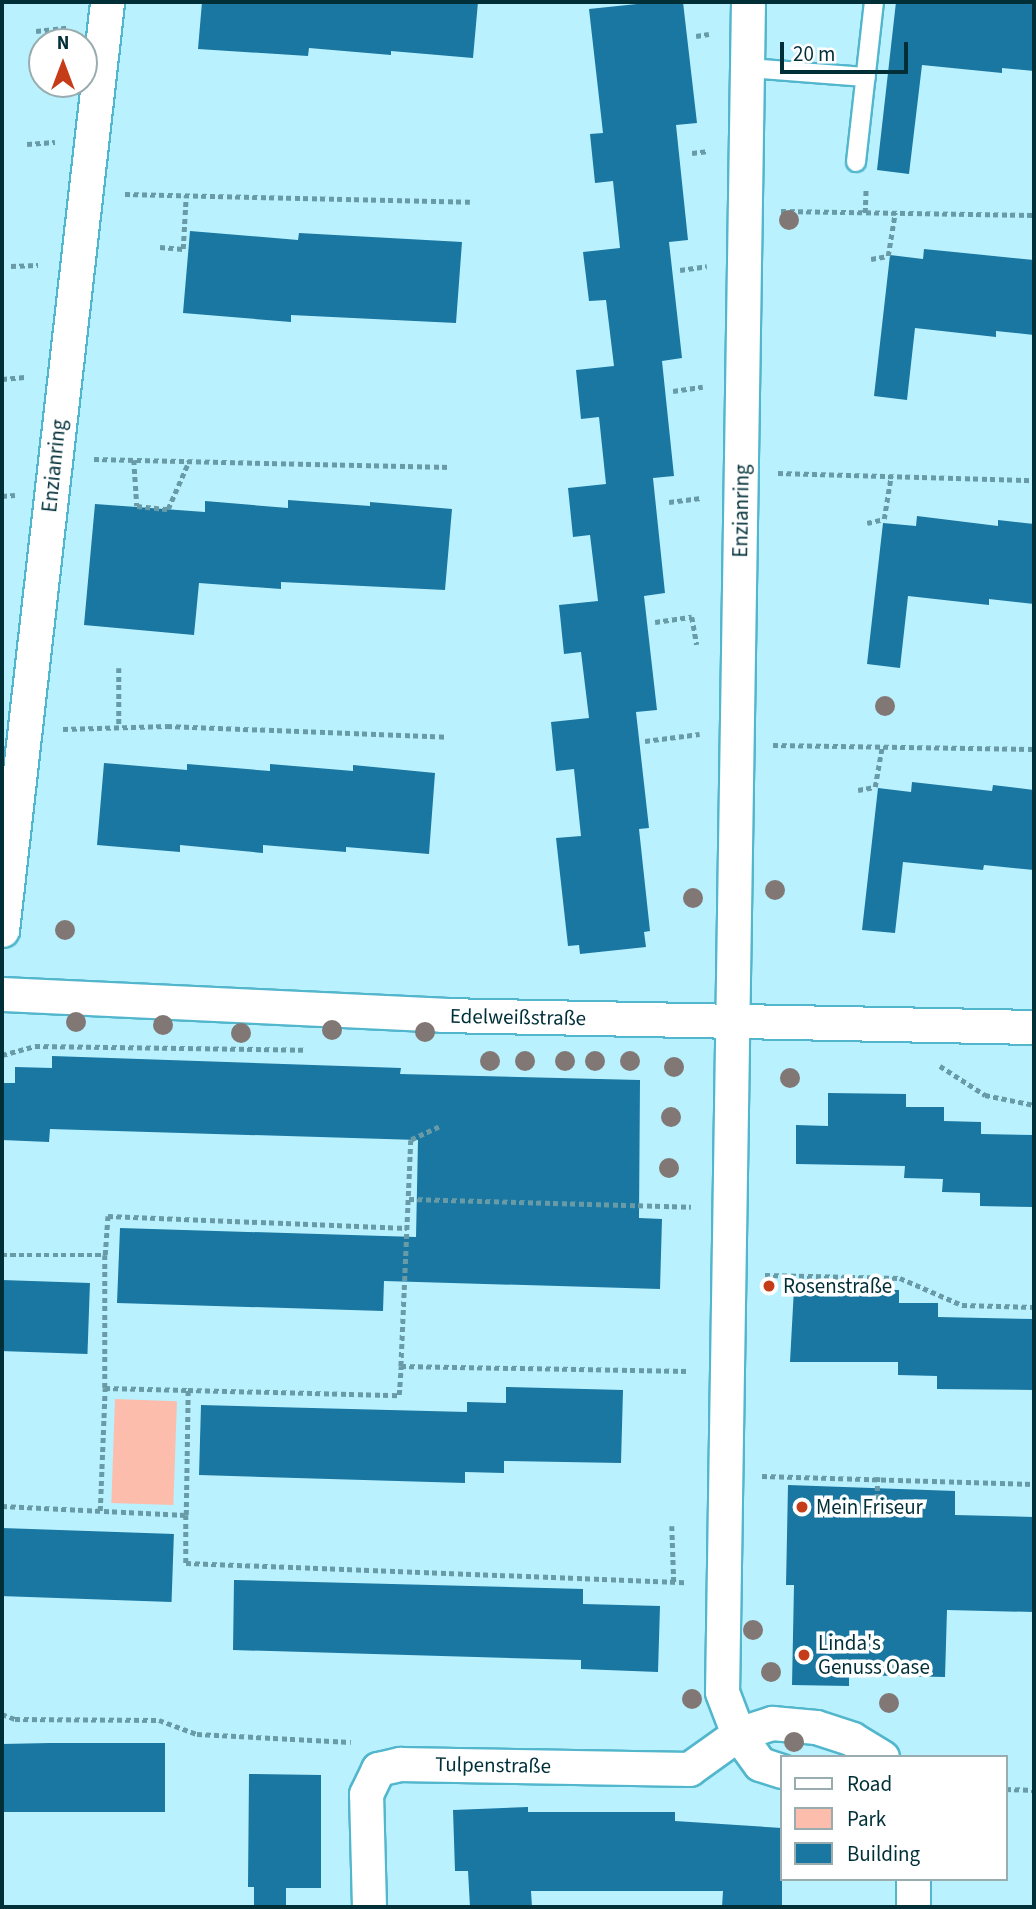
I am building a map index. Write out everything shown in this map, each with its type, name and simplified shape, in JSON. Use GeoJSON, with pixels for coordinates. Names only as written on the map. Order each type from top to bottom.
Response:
{"type":"FeatureCollection","features":[{"type":"Feature","properties":{"kind":"street","name":"Enzianring"},"geometry":{"type":"LineString","coordinates":[[2,930],[107,2]]}},
{"type":"Feature","properties":{"kind":"street","name":"Enzianring"},"geometry":{"type":"LineString","coordinates":[[734,1020],[748,2]]}},
{"type":"Feature","properties":{"kind":"street","name":"Edelweißstraße"},"geometry":{"type":"LineString","coordinates":[[2,995],[442,1015],[1034,1027]]}},
{"type":"Feature","properties":{"kind":"street"},"geometry":{"type":"LineString","coordinates":[[734,1020],[722,1692],[738,1734],[760,1764],[780,1770]]}},
{"type":"Feature","properties":{"kind":"street"},"geometry":{"type":"LineString","coordinates":[[738,1734],[772,1723],[816,1727],[852,1739],[879,1755]]}},
{"type":"Feature","properties":{"kind":"street","name":"Tulpenstraße"},"geometry":{"type":"LineString","coordinates":[[378,1769],[400,1764],[689,1769],[738,1734]]}},
{"type":"Feature","properties":{"kind":"street"},"geometry":{"type":"LineString","coordinates":[[369,1907],[366,1794],[378,1769]]}},
{"type":"Feature","properties":{"kind":"street"},"geometry":{"type":"LineString","coordinates":[[913,1881],[913,1907]]}},
{"type":"Feature","properties":{"kind":"lane"},"geometry":{"type":"LineString","coordinates":[[856,162],[874,2]]}},
{"type":"Feature","properties":{"kind":"lane"},"geometry":{"type":"LineString","coordinates":[[748,68],[866,77]]}},
{"type":"Feature","properties":{"kind":"path"},"geometry":{"type":"LineString","coordinates":[[85,193],[470,202]]}},
{"type":"Feature","properties":{"kind":"path"},"geometry":{"type":"LineString","coordinates":[[160,247],[183,249],[186,196]]}},
{"type":"Feature","properties":{"kind":"path"},"geometry":{"type":"LineString","coordinates":[[745,211],[1034,215]]}},
{"type":"Feature","properties":{"kind":"path"},"geometry":{"type":"LineString","coordinates":[[871,259],[888,256],[895,213]]}},
{"type":"Feature","properties":{"kind":"path"},"geometry":{"type":"LineString","coordinates":[[55,458],[451,467]]}},
{"type":"Feature","properties":{"kind":"path"},"geometry":{"type":"LineString","coordinates":[[134,460],[137,506],[168,509],[189,461]]}},
{"type":"Feature","properties":{"kind":"path"},"geometry":{"type":"LineString","coordinates":[[742,472],[1034,480]]}},
{"type":"Feature","properties":{"kind":"path"},"geometry":{"type":"LineString","coordinates":[[867,523],[884,519],[891,476]]}},
{"type":"Feature","properties":{"kind":"path"},"geometry":{"type":"LineString","coordinates":[[119,668],[119,727]]}},
{"type":"Feature","properties":{"kind":"path"},"geometry":{"type":"LineString","coordinates":[[24,730],[167,726],[447,737]]}},
{"type":"Feature","properties":{"kind":"path"},"geometry":{"type":"LineString","coordinates":[[646,741],[738,737],[882,747],[1034,749]]}},
{"type":"Feature","properties":{"kind":"path"},"geometry":{"type":"LineString","coordinates":[[858,790],[875,787],[882,747]]}},
{"type":"Feature","properties":{"kind":"path"},"geometry":{"type":"LineString","coordinates":[[2,1055],[35,1046],[306,1051]]}},
{"type":"Feature","properties":{"kind":"path"},"geometry":{"type":"LineString","coordinates":[[929,1059],[985,1095],[1034,1105]]}},
{"type":"Feature","properties":{"kind":"path"},"geometry":{"type":"LineString","coordinates":[[105,1388],[399,1395],[411,1140],[439,1127]]}},
{"type":"Feature","properties":{"kind":"path"},"geometry":{"type":"LineString","coordinates":[[409,1199],[730,1209]]}},
{"type":"Feature","properties":{"kind":"path"},"geometry":{"type":"LineString","coordinates":[[100,1511],[108,1216],[407,1228]]}},
{"type":"Feature","properties":{"kind":"path"},"geometry":{"type":"LineString","coordinates":[[2,1255],[105,1255]]}},
{"type":"Feature","properties":{"kind":"path"},"geometry":{"type":"LineString","coordinates":[[730,1274],[900,1278],[962,1305],[1034,1307]]}},
{"type":"Feature","properties":{"kind":"path"},"geometry":{"type":"LineString","coordinates":[[401,1366],[728,1372]]}},
{"type":"Feature","properties":{"kind":"path"},"geometry":{"type":"LineString","coordinates":[[188,1390],[186,1563],[724,1584]]}},
{"type":"Feature","properties":{"kind":"path"},"geometry":{"type":"LineString","coordinates":[[792,1476],[1034,1484]]}},
{"type":"Feature","properties":{"kind":"path"},"geometry":{"type":"LineString","coordinates":[[878,1477],[877,1502],[900,1503]]}},
{"type":"Feature","properties":{"kind":"path"},"geometry":{"type":"LineString","coordinates":[[2,1506],[186,1515]]}},
{"type":"Feature","properties":{"kind":"path"},"geometry":{"type":"LineString","coordinates":[[672,1526],[674,1582]]}},
{"type":"Feature","properties":{"kind":"path"},"geometry":{"type":"LineString","coordinates":[[2,1714],[15,1719],[159,1720],[197,1734],[365,1742],[378,1769]]}},
{"type":"Feature","properties":{"kind":"path"},"geometry":{"type":"LineString","coordinates":[[1008,1789],[1034,1790]]}},
{"type":"Feature","properties":{"kind":"green space"},"geometry":{"type":"Polygon","coordinates":[[[115,1399],[177,1401],[173,1505],[111,1503],[115,1399]]]}},
{"type":"Feature","properties":{"kind":"building"},"geometry":{"type":"Polygon","coordinates":[[[202,2],[478,2],[473,58],[309,48],[308,56],[198,49],[202,2]]]}},
{"type":"Feature","properties":{"kind":"building"},"geometry":{"type":"Polygon","coordinates":[[[683,2],[697,123],[676,125],[688,240],[669,242],[682,358],[662,361],[674,476],[653,478],[665,593],[644,596],[657,710],[636,712],[649,828],[639,829],[650,931],[644,932],[646,947],[580,954],[579,945],[568,946],[556,838],[581,836],[574,769],[556,771],[551,722],[589,718],[581,652],[564,654],[559,605],[598,601],[590,535],[573,537],[568,488],[606,484],[599,417],[581,419],[576,370],[614,366],[606,300],[589,301],[583,252],[620,248],[613,181],[595,183],[590,134],[603,133],[589,9],[683,2]]]}},
{"type":"Feature","properties":{"kind":"building"},"geometry":{"type":"Polygon","coordinates":[[[896,2],[1034,2],[1034,71],[1002,68],[1002,73],[922,65],[909,174],[877,170],[896,2]]]}},
{"type":"Feature","properties":{"kind":"building"},"geometry":{"type":"Polygon","coordinates":[[[190,231],[298,240],[299,233],[462,242],[456,323],[291,315],[291,322],[183,313],[190,231]]]}},
{"type":"Feature","properties":{"kind":"building"},"geometry":{"type":"Polygon","coordinates":[[[924,249],[1034,260],[1034,335],[996,331],[996,337],[915,328],[907,400],[874,396],[890,255],[923,259],[924,249]]]}},
{"type":"Feature","properties":{"kind":"building"},"geometry":{"type":"Polygon","coordinates":[[[288,500],[370,506],[370,502],[452,509],[445,590],[281,582],[281,589],[199,583],[194,635],[84,625],[95,504],[205,512],[205,501],[288,508],[288,500]]]}},
{"type":"Feature","properties":{"kind":"building"},"geometry":{"type":"Polygon","coordinates":[[[917,516],[998,526],[998,520],[1034,524],[1034,604],[989,599],[989,605],[908,596],[900,668],[867,664],[883,523],[916,526],[917,516]]]}},
{"type":"Feature","properties":{"kind":"building"},"geometry":{"type":"Polygon","coordinates":[[[104,763],[187,770],[187,764],[270,771],[270,764],[353,771],[353,765],[435,773],[429,854],[346,847],[346,852],[263,845],[263,853],[180,845],[180,852],[97,845],[104,763]]]}},
{"type":"Feature","properties":{"kind":"building"},"geometry":{"type":"Polygon","coordinates":[[[912,782],[992,791],[993,785],[1034,790],[1034,870],[984,865],[983,870],[903,862],[895,933],[862,930],[878,788],[911,792],[912,782]]]}},
{"type":"Feature","properties":{"kind":"building"},"geometry":{"type":"Polygon","coordinates":[[[52,1056],[401,1068],[400,1074],[640,1080],[639,1218],[662,1219],[660,1289],[384,1281],[383,1311],[117,1303],[120,1228],[416,1237],[418,1140],[50,1129],[49,1142],[2,1140],[2,1083],[15,1083],[15,1067],[52,1068],[52,1056]]]}},
{"type":"Feature","properties":{"kind":"building"},"geometry":{"type":"Polygon","coordinates":[[[828,1093],[906,1094],[906,1107],[944,1107],[944,1121],[981,1122],[981,1134],[1034,1135],[1034,1207],[980,1206],[980,1193],[942,1192],[943,1179],[904,1178],[905,1166],[796,1164],[796,1125],[828,1126],[828,1093]]]}},
{"type":"Feature","properties":{"kind":"building"},"geometry":{"type":"Polygon","coordinates":[[[2,1280],[90,1283],[87,1354],[2,1351],[2,1280]]]}},
{"type":"Feature","properties":{"kind":"building"},"geometry":{"type":"Polygon","coordinates":[[[794,1288],[899,1290],[899,1303],[938,1303],[938,1317],[1034,1319],[1034,1390],[937,1389],[937,1376],[898,1375],[898,1362],[790,1362],[794,1288]]]}},
{"type":"Feature","properties":{"kind":"building"},"geometry":{"type":"Polygon","coordinates":[[[506,1387],[623,1390],[621,1463],[504,1461],[504,1473],[465,1472],[465,1483],[199,1475],[201,1405],[467,1412],[467,1402],[506,1403],[506,1387]]]}},
{"type":"Feature","properties":{"kind":"building"},"geometry":{"type":"Polygon","coordinates":[[[788,1485],[955,1491],[955,1515],[1034,1517],[1034,1612],[947,1610],[945,1677],[849,1675],[849,1686],[792,1685],[794,1585],[786,1585],[788,1485]]]}},
{"type":"Feature","properties":{"kind":"building"},"geometry":{"type":"Polygon","coordinates":[[[2,1528],[174,1534],[172,1602],[2,1596],[2,1528]]]}},
{"type":"Feature","properties":{"kind":"building"},"geometry":{"type":"Polygon","coordinates":[[[234,1580],[583,1589],[583,1604],[660,1606],[658,1672],[581,1669],[581,1660],[233,1650],[234,1580]]]}},
{"type":"Feature","properties":{"kind":"building"},"geometry":{"type":"Polygon","coordinates":[[[165,1743],[165,1812],[2,1812],[2,1744],[165,1743]]]}},
{"type":"Feature","properties":{"kind":"building"},"geometry":{"type":"Polygon","coordinates":[[[249,1774],[321,1775],[321,1888],[286,1888],[286,1907],[254,1907],[254,1887],[248,1887],[249,1774]]]}},
{"type":"Feature","properties":{"kind":"building"},"geometry":{"type":"Polygon","coordinates":[[[528,1807],[528,1812],[675,1812],[675,1821],[780,1828],[782,1907],[722,1907],[723,1891],[531,1891],[532,1907],[470,1907],[468,1871],[455,1871],[453,1810],[528,1807]]]}},
{"type":"Feature","properties":{"kind":"place","name":"Rosenstraße"},"geometry":{"type":"Point","coordinates":[769,1286]}},
{"type":"Feature","properties":{"kind":"place","name":"Mein Friseur"},"geometry":{"type":"Point","coordinates":[802,1507]}},
{"type":"Feature","properties":{"kind":"place","name":"Linda's Genuss Oase"},"geometry":{"type":"Point","coordinates":[804,1655]}}]}
